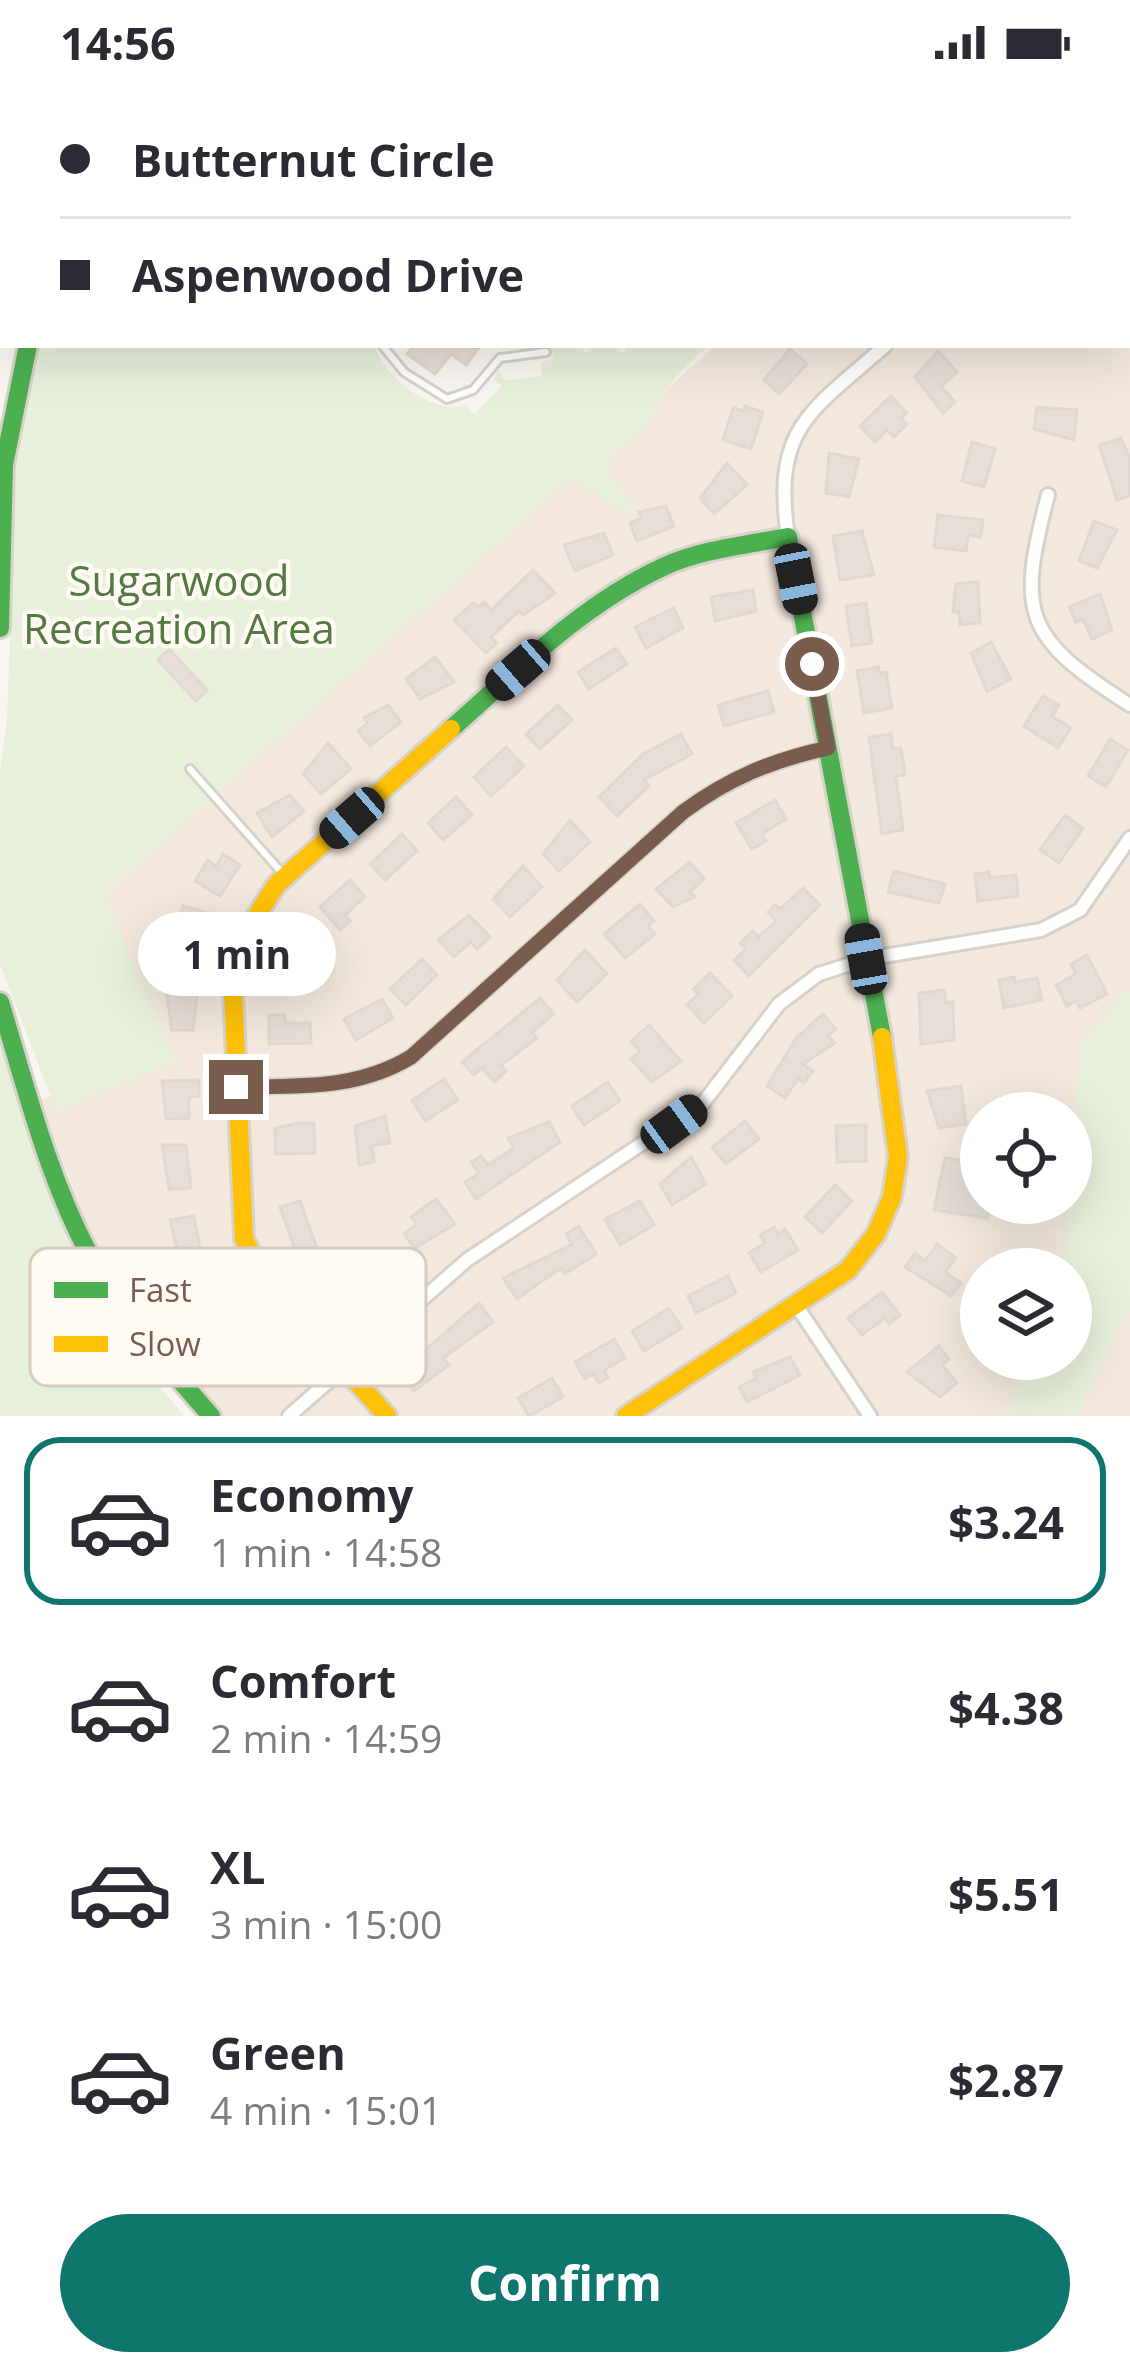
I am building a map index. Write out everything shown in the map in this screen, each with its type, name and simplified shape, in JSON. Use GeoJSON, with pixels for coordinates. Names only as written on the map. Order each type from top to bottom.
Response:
{"type":"FeatureCollection","features":[{"type":"Feature","properties":{"kind":"street"},"geometry":{"type":"LineString","coordinates":[[0,628],[4,465],[27,348]]}},
{"type":"Feature","properties":{"kind":"street"},"geometry":{"type":"LineString","coordinates":[[626,1416],[848,1270],[874,1242],[896,1199],[901,1157],[896,1112],[780,485],[788,448],[806,416],[883,348]]}},
{"type":"Feature","properties":{"kind":"street"},"geometry":{"type":"LineString","coordinates":[[1048,495],[1029,595],[1042,636],[1067,665],[1130,705]]}},
{"type":"Feature","properties":{"kind":"street"},"geometry":{"type":"LineString","coordinates":[[248,1248],[244,1239],[236,1087],[238,948],[250,918],[285,877],[584,611],[663,567],[788,537]]}},
{"type":"Feature","properties":{"kind":"street"},"geometry":{"type":"LineString","coordinates":[[236,1087],[340,1085],[377,1077],[411,1057],[683,812],[727,780],[777,760],[828,748]]}},
{"type":"Feature","properties":{"kind":"street"},"geometry":{"type":"LineString","coordinates":[[426,1296],[467,1260],[703,1103],[779,1004],[819,974],[866,959],[1041,930],[1080,910],[1130,838]]}},
{"type":"Feature","properties":{"kind":"street"},"geometry":{"type":"LineString","coordinates":[[0,1002],[59,1187],[86,1248]]}},
{"type":"Feature","properties":{"kind":"street"},"geometry":{"type":"LineString","coordinates":[[796,1305],[869,1416]]}},
{"type":"Feature","properties":{"kind":"street"},"geometry":{"type":"LineString","coordinates":[[186,1386],[211,1416]]}},
{"type":"Feature","properties":{"kind":"street"},"geometry":{"type":"LineString","coordinates":[[289,1416],[323,1386]]}},
{"type":"Feature","properties":{"kind":"street"},"geometry":{"type":"LineString","coordinates":[[361,1386],[387,1416]]}},
{"type":"Feature","properties":{"kind":"lane"},"geometry":{"type":"LineString","coordinates":[[384,348],[404,372],[447,400],[473,390],[500,358],[546,352]]}},
{"type":"Feature","properties":{"kind":"lane"},"geometry":{"type":"LineString","coordinates":[[190,769],[285,877]]}},
{"type":"Feature","properties":{"kind":"shaded area"},"geometry":{"type":"Polygon","coordinates":[[[713,348],[1130,348],[1130,1037],[1092,1186],[1092,1092],[960,1092],[960,1224],[1082,1224],[1076,1248],[960,1248],[960,1380],[1051,1380],[1026,1416],[222,1416],[196,1386],[426,1386],[426,1248],[95,1248],[40,1100],[97,1077],[87,910],[713,348]]]}},
{"type":"Feature","properties":{"kind":"shaded area"},"geometry":{"type":"Polygon","coordinates":[[[1130,1236],[1130,1416],[1060,1416],[1074,1380],[1092,1380],[1092,1334],[1130,1236]]]}},
{"type":"Feature","properties":{"kind":"green space","name":"Sugarwood Recreation Area"},"geometry":{"type":"Polygon","coordinates":[[[39,348],[376,348],[388,370],[411,391],[438,404],[466,405],[474,414],[502,386],[494,380],[499,370],[504,381],[542,376],[541,362],[553,359],[551,348],[583,348],[585,354],[590,348],[617,348],[623,353],[627,348],[706,348],[675,379],[645,426],[610,461],[607,470],[632,504],[628,514],[572,478],[104,894],[170,1049],[182,1059],[56,1111],[0,964],[0,773],[7,720],[16,469],[39,348]]]}},
{"type":"Feature","properties":{"kind":"green space"},"geometry":{"type":"Polygon","coordinates":[[[1130,987],[1130,1304],[1078,1416],[1005,1416],[1021,1380],[1092,1380],[1092,1248],[1065,1248],[1067,1224],[1092,1224],[1092,1092],[1077,1092],[1081,1042],[1130,987]]]}},
{"type":"Feature","properties":{"kind":"green space"},"geometry":{"type":"Polygon","coordinates":[[[0,1036],[72,1248],[30,1248],[30,1386],[160,1386],[184,1416],[0,1416],[0,1036]]]}},
{"type":"Feature","properties":{"kind":"building"},"geometry":{"type":"Polygon","coordinates":[[[412,348],[479,348],[466,365],[451,354],[435,374],[407,354],[412,348]]]}},
{"type":"Feature","properties":{"kind":"building"},"geometry":{"type":"Polygon","coordinates":[[[790,349],[807,364],[779,394],[764,380],[790,349]]]}},
{"type":"Feature","properties":{"kind":"building"},"geometry":{"type":"Polygon","coordinates":[[[938,351],[957,372],[941,386],[955,402],[943,413],[915,377],[938,351]]]}},
{"type":"Feature","properties":{"kind":"building"},"geometry":{"type":"Polygon","coordinates":[[[891,396],[907,413],[901,418],[907,424],[894,437],[887,430],[875,442],[860,426],[891,396]]]}},
{"type":"Feature","properties":{"kind":"building"},"geometry":{"type":"Polygon","coordinates":[[[745,406],[763,412],[751,449],[723,440],[733,408],[743,411],[745,406]]]}},
{"type":"Feature","properties":{"kind":"building"},"geometry":{"type":"Polygon","coordinates":[[[1037,407],[1077,410],[1074,440],[1034,429],[1037,407]]]}},
{"type":"Feature","properties":{"kind":"building"},"geometry":{"type":"Polygon","coordinates":[[[1121,438],[1130,459],[1130,496],[1117,500],[1099,445],[1121,438]]]}},
{"type":"Feature","properties":{"kind":"building"},"geometry":{"type":"Polygon","coordinates":[[[972,442],[995,449],[984,487],[962,481],[972,442]]]}},
{"type":"Feature","properties":{"kind":"building"},"geometry":{"type":"Polygon","coordinates":[[[829,453],[859,459],[849,497],[826,493],[829,453]]]}},
{"type":"Feature","properties":{"kind":"building"},"geometry":{"type":"Polygon","coordinates":[[[727,463],[747,485],[714,514],[700,498],[727,463]]]}},
{"type":"Feature","properties":{"kind":"building"},"geometry":{"type":"Polygon","coordinates":[[[666,506],[674,526],[637,541],[630,523],[642,518],[639,512],[666,506]]]}},
{"type":"Feature","properties":{"kind":"building"},"geometry":{"type":"Polygon","coordinates":[[[938,515],[983,520],[981,537],[968,535],[966,551],[934,547],[938,515]]]}},
{"type":"Feature","properties":{"kind":"building"},"geometry":{"type":"Polygon","coordinates":[[[1094,521],[1117,530],[1097,568],[1079,561],[1094,521]]]}},
{"type":"Feature","properties":{"kind":"building"},"geometry":{"type":"Polygon","coordinates":[[[862,531],[874,575],[840,580],[833,536],[862,531]]]}},
{"type":"Feature","properties":{"kind":"building"},"geometry":{"type":"Polygon","coordinates":[[[604,533],[613,555],[575,571],[564,545],[604,533]]]}},
{"type":"Feature","properties":{"kind":"building"},"geometry":{"type":"Polygon","coordinates":[[[533,570],[555,593],[523,615],[519,611],[491,637],[497,643],[486,653],[454,620],[473,603],[478,607],[484,602],[491,610],[533,570]]]}},
{"type":"Feature","properties":{"kind":"building"},"geometry":{"type":"Polygon","coordinates":[[[978,582],[980,623],[960,625],[959,612],[953,612],[956,584],[978,582]]]}},
{"type":"Feature","properties":{"kind":"building"},"geometry":{"type":"Polygon","coordinates":[[[753,590],[756,611],[715,621],[711,597],[753,590]]]}},
{"type":"Feature","properties":{"kind":"building"},"geometry":{"type":"Polygon","coordinates":[[[1100,594],[1112,630],[1092,639],[1083,619],[1076,622],[1069,607],[1100,594]]]}},
{"type":"Feature","properties":{"kind":"building"},"geometry":{"type":"Polygon","coordinates":[[[866,603],[872,643],[852,646],[846,606],[866,603]]]}},
{"type":"Feature","properties":{"kind":"building"},"geometry":{"type":"Polygon","coordinates":[[[674,608],[683,628],[646,648],[635,627],[674,608]]]}},
{"type":"Feature","properties":{"kind":"building"},"geometry":{"type":"Polygon","coordinates":[[[991,642],[1011,679],[987,692],[971,653],[991,642]]]}},
{"type":"Feature","properties":{"kind":"building"},"geometry":{"type":"Polygon","coordinates":[[[616,648],[627,664],[589,689],[578,672],[616,648]]]}},
{"type":"Feature","properties":{"kind":"building"},"geometry":{"type":"Polygon","coordinates":[[[169,649],[207,690],[196,701],[158,660],[169,649]]]}},
{"type":"Feature","properties":{"kind":"building"},"geometry":{"type":"Polygon","coordinates":[[[435,657],[454,682],[420,699],[406,679],[435,657]]]}},
{"type":"Feature","properties":{"kind":"building"},"geometry":{"type":"Polygon","coordinates":[[[878,667],[879,673],[886,672],[892,708],[864,713],[857,671],[878,667]]]}},
{"type":"Feature","properties":{"kind":"building"},"geometry":{"type":"Polygon","coordinates":[[[768,691],[774,712],[724,726],[718,705],[768,691]]]}},
{"type":"Feature","properties":{"kind":"building"},"geometry":{"type":"Polygon","coordinates":[[[1043,696],[1059,705],[1052,716],[1071,728],[1058,748],[1024,726],[1043,696]]]}},
{"type":"Feature","properties":{"kind":"building"},"geometry":{"type":"Polygon","coordinates":[[[388,705],[401,722],[370,746],[358,731],[368,723],[364,718],[388,705]]]}},
{"type":"Feature","properties":{"kind":"building"},"geometry":{"type":"Polygon","coordinates":[[[558,705],[572,720],[540,749],[526,734],[558,705]]]}},
{"type":"Feature","properties":{"kind":"building"},"geometry":{"type":"Polygon","coordinates":[[[681,734],[692,754],[644,780],[649,786],[617,816],[599,797],[643,754],[681,734]]]}},
{"type":"Feature","properties":{"kind":"building"},"geometry":{"type":"Polygon","coordinates":[[[891,734],[893,749],[901,748],[905,775],[896,776],[903,830],[882,834],[869,737],[891,734]]]}},
{"type":"Feature","properties":{"kind":"building"},"geometry":{"type":"Polygon","coordinates":[[[1110,739],[1128,750],[1106,787],[1088,776],[1110,739]]]}},
{"type":"Feature","properties":{"kind":"building"},"geometry":{"type":"Polygon","coordinates":[[[328,743],[351,769],[321,794],[303,774],[328,743]]]}},
{"type":"Feature","properties":{"kind":"building"},"geometry":{"type":"Polygon","coordinates":[[[506,747],[524,766],[491,796],[474,777],[506,747]]]}},
{"type":"Feature","properties":{"kind":"building"},"geometry":{"type":"Polygon","coordinates":[[[290,795],[304,811],[272,837],[257,813],[290,795]]]}},
{"type":"Feature","properties":{"kind":"building"},"geometry":{"type":"Polygon","coordinates":[[[456,797],[472,815],[443,840],[428,823],[456,797]]]}},
{"type":"Feature","properties":{"kind":"building"},"geometry":{"type":"Polygon","coordinates":[[[775,800],[786,819],[762,834],[766,841],[752,849],[736,823],[775,800]]]}},
{"type":"Feature","properties":{"kind":"building"},"geometry":{"type":"Polygon","coordinates":[[[1065,815],[1083,828],[1059,863],[1040,850],[1065,815]]]}},
{"type":"Feature","properties":{"kind":"building"},"geometry":{"type":"Polygon","coordinates":[[[570,820],[590,842],[559,871],[543,854],[570,820]]]}},
{"type":"Feature","properties":{"kind":"building"},"geometry":{"type":"Polygon","coordinates":[[[402,834],[417,851],[385,880],[370,864],[402,834]]]}},
{"type":"Feature","properties":{"kind":"building"},"geometry":{"type":"Polygon","coordinates":[[[223,854],[240,865],[220,896],[195,881],[208,860],[216,866],[223,854]]]}},
{"type":"Feature","properties":{"kind":"building"},"geometry":{"type":"Polygon","coordinates":[[[690,862],[704,879],[690,892],[695,897],[673,907],[656,889],[690,862]]]}},
{"type":"Feature","properties":{"kind":"building"},"geometry":{"type":"Polygon","coordinates":[[[523,866],[542,887],[510,917],[493,899],[523,866]]]}},
{"type":"Feature","properties":{"kind":"building"},"geometry":{"type":"Polygon","coordinates":[[[894,871],[945,884],[939,903],[888,892],[894,871]]]}},
{"type":"Feature","properties":{"kind":"building"},"geometry":{"type":"Polygon","coordinates":[[[989,872],[990,878],[1016,875],[1018,896],[978,901],[975,874],[989,872]]]}},
{"type":"Feature","properties":{"kind":"building"},"geometry":{"type":"Polygon","coordinates":[[[350,880],[365,897],[345,915],[350,921],[340,930],[320,907],[350,880]]]}},
{"type":"Feature","properties":{"kind":"building"},"geometry":{"type":"Polygon","coordinates":[[[803,888],[820,905],[749,976],[734,960],[746,949],[740,943],[753,931],[758,937],[776,921],[768,912],[775,905],[780,909],[803,888]]]}},
{"type":"Feature","properties":{"kind":"building"},"geometry":{"type":"Polygon","coordinates":[[[640,904],[654,921],[648,926],[655,934],[625,958],[604,934],[640,904]]]}},
{"type":"Feature","properties":{"kind":"building"},"geometry":{"type":"Polygon","coordinates":[[[183,906],[210,913],[201,950],[180,945],[184,931],[177,929],[183,906]]]}},
{"type":"Feature","properties":{"kind":"building"},"geometry":{"type":"Polygon","coordinates":[[[469,915],[490,937],[477,949],[471,942],[454,957],[438,940],[469,915]]]}},
{"type":"Feature","properties":{"kind":"building"},"geometry":{"type":"Polygon","coordinates":[[[299,921],[320,931],[314,959],[304,954],[294,975],[278,968],[299,921]]]}},
{"type":"Feature","properties":{"kind":"building"},"geometry":{"type":"Polygon","coordinates":[[[585,950],[607,974],[577,1002],[557,980],[585,950]]]}},
{"type":"Feature","properties":{"kind":"building"},"geometry":{"type":"Polygon","coordinates":[[[1087,955],[1107,994],[1080,1008],[1076,1001],[1067,1006],[1056,985],[1076,974],[1071,964],[1087,955]]]}},
{"type":"Feature","properties":{"kind":"building"},"geometry":{"type":"Polygon","coordinates":[[[422,959],[437,975],[406,1005],[390,989],[422,959]]]}},
{"type":"Feature","properties":{"kind":"building"},"geometry":{"type":"Polygon","coordinates":[[[710,973],[732,996],[704,1023],[687,1005],[698,994],[693,989],[710,973]]]}},
{"type":"Feature","properties":{"kind":"building"},"geometry":{"type":"Polygon","coordinates":[[[1014,977],[1015,982],[1037,978],[1042,1000],[1004,1008],[999,980],[1014,977]]]}},
{"type":"Feature","properties":{"kind":"building"},"geometry":{"type":"Polygon","coordinates":[[[173,978],[193,978],[192,988],[198,989],[193,1030],[172,1030],[166,990],[173,990],[173,978]]]}},
{"type":"Feature","properties":{"kind":"building"},"geometry":{"type":"Polygon","coordinates":[[[944,990],[946,1003],[953,1002],[954,1040],[921,1044],[919,993],[944,990]]]}},
{"type":"Feature","properties":{"kind":"building"},"geometry":{"type":"Polygon","coordinates":[[[540,998],[554,1014],[532,1032],[537,1038],[501,1065],[506,1071],[494,1082],[482,1068],[474,1075],[462,1062],[540,998]]]}},
{"type":"Feature","properties":{"kind":"building"},"geometry":{"type":"Polygon","coordinates":[[[382,999],[393,1018],[356,1040],[344,1019],[382,999]]]}},
{"type":"Feature","properties":{"kind":"building"},"geometry":{"type":"Polygon","coordinates":[[[823,1014],[836,1029],[828,1036],[835,1043],[803,1064],[813,1071],[804,1083],[798,1079],[785,1098],[767,1086],[796,1038],[823,1014]]]}},
{"type":"Feature","properties":{"kind":"building"},"geometry":{"type":"Polygon","coordinates":[[[269,1015],[285,1015],[285,1023],[310,1023],[311,1043],[269,1044],[269,1015]]]}},
{"type":"Feature","properties":{"kind":"building"},"geometry":{"type":"Polygon","coordinates":[[[649,1025],[681,1061],[652,1082],[631,1059],[640,1051],[631,1041],[649,1025]]]}},
{"type":"Feature","properties":{"kind":"building"},"geometry":{"type":"Polygon","coordinates":[[[444,1079],[458,1100],[425,1121],[412,1100],[444,1079]]]}},
{"type":"Feature","properties":{"kind":"building"},"geometry":{"type":"Polygon","coordinates":[[[199,1080],[199,1096],[189,1097],[189,1118],[166,1119],[162,1081],[199,1080]]]}},
{"type":"Feature","properties":{"kind":"building"},"geometry":{"type":"Polygon","coordinates":[[[608,1082],[620,1101],[584,1125],[572,1106],[608,1082]]]}},
{"type":"Feature","properties":{"kind":"building"},"geometry":{"type":"Polygon","coordinates":[[[961,1086],[960,1125],[939,1128],[927,1091],[961,1086]]]}},
{"type":"Feature","properties":{"kind":"building"},"geometry":{"type":"Polygon","coordinates":[[[385,1116],[390,1143],[372,1146],[374,1162],[359,1165],[355,1126],[385,1116]]]}},
{"type":"Feature","properties":{"kind":"building"},"geometry":{"type":"Polygon","coordinates":[[[745,1121],[759,1139],[726,1164],[712,1147],[745,1121]]]}},
{"type":"Feature","properties":{"kind":"building"},"geometry":{"type":"Polygon","coordinates":[[[549,1122],[560,1142],[476,1199],[465,1182],[479,1173],[471,1162],[481,1156],[488,1165],[514,1148],[508,1138],[549,1122]]]}},
{"type":"Feature","properties":{"kind":"building"},"geometry":{"type":"Polygon","coordinates":[[[314,1123],[315,1153],[275,1154],[275,1128],[314,1123]]]}},
{"type":"Feature","properties":{"kind":"building"},"geometry":{"type":"Polygon","coordinates":[[[866,1125],[866,1161],[837,1162],[836,1126],[866,1125]]]}},
{"type":"Feature","properties":{"kind":"building"},"geometry":{"type":"Polygon","coordinates":[[[162,1145],[186,1145],[191,1188],[169,1189],[162,1145]]]}},
{"type":"Feature","properties":{"kind":"building"},"geometry":{"type":"Polygon","coordinates":[[[691,1157],[706,1184],[672,1205],[660,1184],[691,1157]]]}},
{"type":"Feature","properties":{"kind":"building"},"geometry":{"type":"Polygon","coordinates":[[[945,1158],[960,1160],[960,1214],[934,1210],[945,1158]]]}},
{"type":"Feature","properties":{"kind":"building"},"geometry":{"type":"Polygon","coordinates":[[[835,1185],[852,1201],[822,1233],[805,1217],[835,1185]]]}},
{"type":"Feature","properties":{"kind":"building"},"geometry":{"type":"Polygon","coordinates":[[[436,1199],[455,1224],[415,1248],[404,1234],[417,1224],[411,1217],[436,1199]]]}},
{"type":"Feature","properties":{"kind":"building"},"geometry":{"type":"Polygon","coordinates":[[[300,1201],[317,1248],[294,1248],[280,1207],[300,1201]]]}},
{"type":"Feature","properties":{"kind":"building"},"geometry":{"type":"Polygon","coordinates":[[[640,1201],[654,1225],[620,1245],[605,1219],[640,1201]]]}},
{"type":"Feature","properties":{"kind":"building"},"geometry":{"type":"Polygon","coordinates":[[[194,1216],[200,1248],[177,1248],[170,1220],[194,1216]]]}},
{"type":"Feature","properties":{"kind":"building"},"geometry":{"type":"Polygon","coordinates":[[[579,1226],[596,1254],[565,1274],[561,1268],[517,1299],[503,1278],[572,1244],[566,1234],[579,1226]]]}},
{"type":"Feature","properties":{"kind":"building"},"geometry":{"type":"Polygon","coordinates":[[[774,1227],[778,1234],[785,1229],[798,1250],[761,1272],[749,1253],[765,1243],[760,1235],[774,1227]]]}},
{"type":"Feature","properties":{"kind":"building"},"geometry":{"type":"Polygon","coordinates":[[[937,1244],[956,1258],[945,1272],[960,1282],[951,1296],[905,1267],[915,1253],[925,1261],[937,1244]]]}},
{"type":"Feature","properties":{"kind":"building"},"geometry":{"type":"Polygon","coordinates":[[[728,1276],[736,1293],[696,1313],[688,1296],[728,1276]]]}},
{"type":"Feature","properties":{"kind":"building"},"geometry":{"type":"Polygon","coordinates":[[[882,1292],[900,1315],[889,1324],[885,1318],[862,1335],[848,1318],[882,1292]]]}},
{"type":"Feature","properties":{"kind":"building"},"geometry":{"type":"Polygon","coordinates":[[[479,1303],[493,1322],[443,1358],[449,1365],[426,1382],[426,1349],[479,1303]]]}},
{"type":"Feature","properties":{"kind":"building"},"geometry":{"type":"Polygon","coordinates":[[[669,1308],[682,1328],[644,1351],[632,1331],[669,1308]]]}},
{"type":"Feature","properties":{"kind":"building"},"geometry":{"type":"Polygon","coordinates":[[[614,1339],[625,1358],[604,1370],[608,1378],[599,1383],[593,1374],[585,1379],[575,1362],[614,1339]]]}},
{"type":"Feature","properties":{"kind":"building"},"geometry":{"type":"Polygon","coordinates":[[[939,1346],[949,1359],[942,1365],[957,1383],[940,1397],[907,1372],[939,1346]]]}},
{"type":"Feature","properties":{"kind":"building"},"geometry":{"type":"Polygon","coordinates":[[[790,1357],[800,1375],[747,1402],[739,1387],[756,1378],[753,1372],[790,1357]]]}},
{"type":"Feature","properties":{"kind":"building"},"geometry":{"type":"Polygon","coordinates":[[[552,1378],[563,1397],[529,1416],[518,1398],[552,1378]]]}},
{"type":"Feature","properties":{"kind":"traffic: fast"},"geometry":{"type":"LineString","coordinates":[[0,628],[4,465],[27,348]]}},
{"type":"Feature","properties":{"kind":"traffic: fast"},"geometry":{"type":"LineString","coordinates":[[451,729],[551,640],[633,582],[693,556],[788,537],[882,1037]]}},
{"type":"Feature","properties":{"kind":"traffic: fast"},"geometry":{"type":"LineString","coordinates":[[0,1002],[49,1162],[86,1248]]}},
{"type":"Feature","properties":{"kind":"traffic: fast"},"geometry":{"type":"LineString","coordinates":[[186,1386],[211,1416]]}},
{"type":"Feature","properties":{"kind":"traffic: slow"},"geometry":{"type":"LineString","coordinates":[[248,1248],[244,1239],[233,989],[246,933],[276,885],[451,729]]}},
{"type":"Feature","properties":{"kind":"traffic: slow"},"geometry":{"type":"LineString","coordinates":[[626,1416],[848,1270],[876,1234],[892,1197],[898,1157],[882,1037]]}},
{"type":"Feature","properties":{"kind":"traffic: slow"},"geometry":{"type":"LineString","coordinates":[[361,1386],[387,1416]]}},
{"type":"Feature","properties":{"kind":"route"},"geometry":{"type":"LineString","coordinates":[[236,1087],[340,1085],[377,1077],[411,1057],[683,812],[727,780],[777,760],[828,748],[812,664]]}}]}
